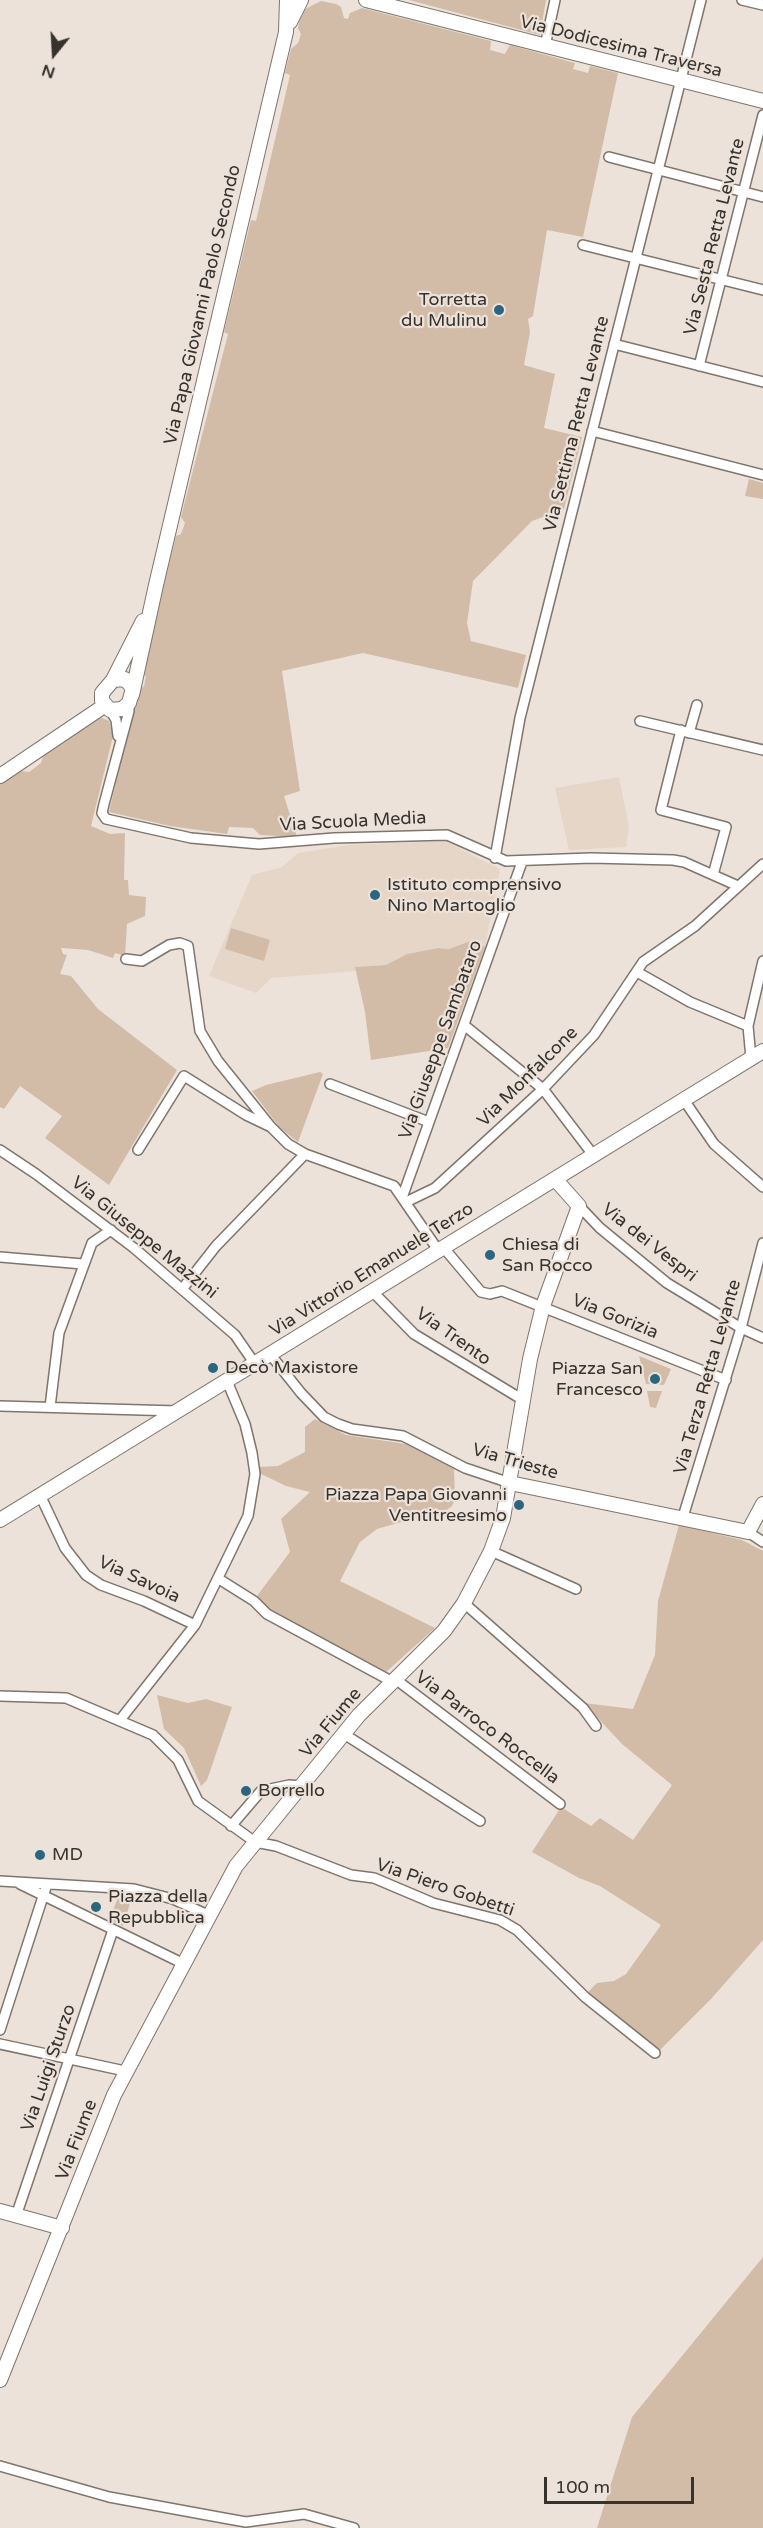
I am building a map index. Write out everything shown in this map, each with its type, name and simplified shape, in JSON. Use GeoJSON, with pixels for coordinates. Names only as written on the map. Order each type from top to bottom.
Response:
{"type":"FeatureCollection","features":[{"type":"Feature","properties":{"kind":"street"},"geometry":{"type":"LineString","coordinates":[[286,32],[287,0]]}},
{"type":"Feature","properties":{"kind":"street"},"geometry":{"type":"LineString","coordinates":[[286,32],[301,0]]}},
{"type":"Feature","properties":{"kind":"street","name":"Via Dodicesima Traversa"},"geometry":{"type":"LineString","coordinates":[[366,0],[763,101]]}},
{"type":"Feature","properties":{"kind":"street"},"geometry":{"type":"LineString","coordinates":[[545,46],[555,0]]}},
{"type":"Feature","properties":{"kind":"street","name":"Via Settima Retta Levante"},"geometry":{"type":"LineString","coordinates":[[495,858],[519,718],[701,0]]}},
{"type":"Feature","properties":{"kind":"street"},"geometry":{"type":"LineString","coordinates":[[742,0],[763,6]]}},
{"type":"Feature","properties":{"kind":"street","name":"Via Papa Giovanni Paolo Secondo"},"geometry":{"type":"LineString","coordinates":[[156,585],[286,32]]}},
{"type":"Feature","properties":{"kind":"street","name":"Via Sesta Retta Levante"},"geometry":{"type":"LineString","coordinates":[[699,366],[763,115]]}},
{"type":"Feature","properties":{"kind":"street"},"geometry":{"type":"LineString","coordinates":[[609,157],[763,197]]}},
{"type":"Feature","properties":{"kind":"street"},"geometry":{"type":"LineString","coordinates":[[583,245],[763,290]]}},
{"type":"Feature","properties":{"kind":"street"},"geometry":{"type":"LineString","coordinates":[[614,344],[763,382]]}},
{"type":"Feature","properties":{"kind":"street"},"geometry":{"type":"LineString","coordinates":[[592,431],[763,474]]}},
{"type":"Feature","properties":{"kind":"street"},"geometry":{"type":"LineString","coordinates":[[0,776],[105,703],[113,680],[142,625],[156,585]]}},
{"type":"Feature","properties":{"kind":"street"},"geometry":{"type":"LineString","coordinates":[[105,703],[122,709],[131,699],[156,585]]}},
{"type":"Feature","properties":{"kind":"street"},"geometry":{"type":"LineString","coordinates":[[113,680],[125,679],[130,682],[131,699]]}},
{"type":"Feature","properties":{"kind":"street","name":"Via Scuola Media"},"geometry":{"type":"LineString","coordinates":[[131,699],[102,813],[106,819],[191,838],[259,844],[334,838],[447,835],[495,858],[522,862],[591,858],[673,860],[684,862],[738,886]]}},
{"type":"Feature","properties":{"kind":"street"},"geometry":{"type":"LineString","coordinates":[[105,703],[118,729],[118,748]]}},
{"type":"Feature","properties":{"kind":"street"},"geometry":{"type":"LineString","coordinates":[[697,705],[685,732],[662,810],[726,827],[714,875]]}},
{"type":"Feature","properties":{"kind":"street"},"geometry":{"type":"LineString","coordinates":[[640,721],[763,750]]}},
{"type":"Feature","properties":{"kind":"street","name":"Via Giuseppe Sambataro"},"geometry":{"type":"LineString","coordinates":[[405,1198],[429,1122],[522,862]]}},
{"type":"Feature","properties":{"kind":"street","name":"Via Monfalcone"},"geometry":{"type":"LineString","coordinates":[[405,1198],[435,1188],[543,1089],[579,1054],[651,955],[695,926],[762,865]]}},
{"type":"Feature","properties":{"kind":"street"},"geometry":{"type":"LineString","coordinates":[[126,958],[142,961],[169,945],[180,943],[188,946],[200,1031],[218,1061],[271,1127],[288,1144],[305,1154],[394,1186],[405,1198]]}},
{"type":"Feature","properties":{"kind":"street"},"geometry":{"type":"LineString","coordinates":[[757,1054],[748,1026],[763,961]]}},
{"type":"Feature","properties":{"kind":"street"},"geometry":{"type":"LineString","coordinates":[[637,972],[690,1002],[748,1026]]}},
{"type":"Feature","properties":{"kind":"street"},"geometry":{"type":"LineString","coordinates":[[464,1025],[543,1089],[594,1156]]}},
{"type":"Feature","properties":{"kind":"street","name":"Via Vittorio Emanuele Terzo"},"geometry":{"type":"LineString","coordinates":[[0,1520],[757,1054]]}},
{"type":"Feature","properties":{"kind":"street"},"geometry":{"type":"LineString","coordinates":[[138,1150],[184,1076],[246,1115],[271,1127]]}},
{"type":"Feature","properties":{"kind":"street"},"geometry":{"type":"LineString","coordinates":[[330,1084],[429,1122]]}},
{"type":"Feature","properties":{"kind":"street"},"geometry":{"type":"LineString","coordinates":[[684,1100],[714,1144],[763,1186]]}},
{"type":"Feature","properties":{"kind":"street","name":"Via Giuseppe Mazzini"},"geometry":{"type":"LineString","coordinates":[[0,1150],[111,1230],[183,1288],[236,1335],[255,1364]]}},
{"type":"Feature","properties":{"kind":"street"},"geometry":{"type":"LineString","coordinates":[[183,1288],[216,1246],[305,1154]]}},
{"type":"Feature","properties":{"kind":"street"},"geometry":{"type":"LineString","coordinates":[[555,1179],[579,1206]]}},
{"type":"Feature","properties":{"kind":"street","name":"Via Gorizia"},"geometry":{"type":"LineString","coordinates":[[405,1198],[410,1212],[441,1248],[486,1293],[502,1291],[726,1380]]}},
{"type":"Feature","properties":{"kind":"street","name":"Via Fiume"},"geometry":{"type":"LineString","coordinates":[[0,2380],[3,2362],[62,2228],[125,2071],[236,1866],[344,1734],[393,1679],[444,1631],[464,1604],[491,1551],[503,1518],[523,1400],[543,1306],[579,1206]]}},
{"type":"Feature","properties":{"kind":"street","name":"Via dei Vespri"},"geometry":{"type":"LineString","coordinates":[[579,1206],[600,1228],[667,1282],[741,1328],[763,1338]]}},
{"type":"Feature","properties":{"kind":"street"},"geometry":{"type":"LineString","coordinates":[[50,1407],[59,1333],[92,1243],[111,1230]]}},
{"type":"Feature","properties":{"kind":"street","name":"Via Terza Retta Levante"},"geometry":{"type":"LineString","coordinates":[[682,1520],[726,1380],[763,1243]]}},
{"type":"Feature","properties":{"kind":"street"},"geometry":{"type":"LineString","coordinates":[[1,1258],[83,1264]]}},
{"type":"Feature","properties":{"kind":"street","name":"Via Trento"},"geometry":{"type":"LineString","coordinates":[[372,1292],[414,1334],[523,1400]]}},
{"type":"Feature","properties":{"kind":"street","name":"Via Trieste"},"geometry":{"type":"LineString","coordinates":[[270,1354],[301,1393],[324,1417],[338,1424],[352,1429],[403,1436],[465,1468],[510,1483],[748,1532]]}},
{"type":"Feature","properties":{"kind":"street"},"geometry":{"type":"LineString","coordinates":[[120,1720],[195,1625],[248,1516],[255,1474],[245,1424],[226,1381]]}},
{"type":"Feature","properties":{"kind":"street"},"geometry":{"type":"LineString","coordinates":[[0,1406],[177,1411]]}},
{"type":"Feature","properties":{"kind":"street","name":"Via Savoia"},"geometry":{"type":"LineString","coordinates":[[40,1495],[65,1548],[86,1575],[101,1585],[144,1601],[195,1625]]}},
{"type":"Feature","properties":{"kind":"street"},"geometry":{"type":"LineString","coordinates":[[763,1504],[748,1532],[763,1542]]}},
{"type":"Feature","properties":{"kind":"street"},"geometry":{"type":"LineString","coordinates":[[491,1551],[576,1589]]}},
{"type":"Feature","properties":{"kind":"street","name":"Via Parroco Roccella"},"geometry":{"type":"LineString","coordinates":[[219,1579],[254,1602],[267,1614],[393,1679],[560,1804]]}},
{"type":"Feature","properties":{"kind":"street"},"geometry":{"type":"LineString","coordinates":[[464,1604],[582,1708],[596,1726]]}},
{"type":"Feature","properties":{"kind":"street","name":"Via Piero Gobetti"},"geometry":{"type":"LineString","coordinates":[[0,1696],[66,1698],[120,1720],[162,1741],[178,1760],[198,1801],[255,1842],[276,1846],[351,1875],[374,1878],[433,1902],[500,1920],[517,1930],[585,1997],[655,2053]]}},
{"type":"Feature","properties":{"kind":"street"},"geometry":{"type":"LineString","coordinates":[[344,1734],[480,1821]]}},
{"type":"Feature","properties":{"kind":"street"},"geometry":{"type":"LineString","coordinates":[[231,1826],[261,1791],[289,1785],[301,1786]]}},
{"type":"Feature","properties":{"kind":"street"},"geometry":{"type":"LineString","coordinates":[[0,1881],[134,1889],[172,1899],[208,1915]]}},
{"type":"Feature","properties":{"kind":"street"},"geometry":{"type":"LineString","coordinates":[[16,1881],[43,1898],[182,1963]]}},
{"type":"Feature","properties":{"kind":"street"},"geometry":{"type":"LineString","coordinates":[[0,2030],[47,1884]]}},
{"type":"Feature","properties":{"kind":"street","name":"Via Luigi Sturzo"},"geometry":{"type":"LineString","coordinates":[[16,2216],[113,1930]]}},
{"type":"Feature","properties":{"kind":"street"},"geometry":{"type":"LineString","coordinates":[[0,2044],[125,2071]]}},
{"type":"Feature","properties":{"kind":"street"},"geometry":{"type":"LineString","coordinates":[[0,2211],[62,2228]]}},
{"type":"Feature","properties":{"kind":"street"},"geometry":{"type":"LineString","coordinates":[[0,2466],[109,2497],[246,2522],[304,2514],[354,2528]]}},
{"type":"Feature","properties":{"kind":"shaded area"},"geometry":{"type":"Polygon","coordinates":[[[409,0],[546,0],[540,35],[409,0]]]}},
{"type":"Feature","properties":{"kind":"shaded area"},"geometry":{"type":"Polygon","coordinates":[[[321,1],[341,7],[344,18],[348,19],[350,13],[362,8],[491,41],[490,50],[505,54],[510,45],[575,63],[573,69],[588,73],[590,66],[618,73],[583,237],[547,230],[533,316],[528,319],[530,332],[524,365],[555,374],[544,428],[582,437],[564,509],[532,521],[473,581],[467,623],[471,641],[526,655],[518,688],[363,653],[282,671],[300,791],[284,796],[297,837],[260,835],[253,828],[229,827],[227,834],[170,826],[109,812],[138,690],[144,686],[146,677],[142,671],[176,536],[181,534],[185,523],[181,517],[228,334],[224,332],[251,220],[256,221],[290,75],[285,73],[291,49],[298,43],[301,34],[298,28],[300,16],[305,9],[321,1]]]}},
{"type":"Feature","properties":{"kind":"shaded area"},"geometry":{"type":"Polygon","coordinates":[[[749,479],[763,483],[763,499],[745,496],[749,479]]]}},
{"type":"Feature","properties":{"kind":"shaded area"},"geometry":{"type":"Polygon","coordinates":[[[102,718],[109,721],[113,736],[91,826],[110,834],[125,833],[124,880],[128,880],[129,895],[146,897],[145,916],[127,924],[125,956],[115,953],[113,958],[88,950],[61,948],[63,954],[67,955],[60,974],[71,976],[98,1009],[177,1070],[109,1185],[45,1138],[62,1116],[20,1086],[4,1109],[0,1107],[0,784],[21,771],[29,772],[41,763],[44,754],[92,719],[102,718]]]}},
{"type":"Feature","properties":{"kind":"shaded area"},"geometry":{"type":"Polygon","coordinates":[[[619,777],[629,827],[626,847],[569,850],[555,788],[619,777]]]}},
{"type":"Feature","properties":{"kind":"shaded area"},"geometry":{"type":"Polygon","coordinates":[[[445,841],[500,869],[485,947],[473,940],[449,949],[438,948],[407,954],[386,965],[355,967],[356,971],[271,978],[256,993],[209,976],[252,875],[282,867],[298,853],[349,845],[445,841]]]}},
{"type":"Feature","properties":{"kind":"shaded area"},"geometry":{"type":"Polygon","coordinates":[[[231,928],[270,940],[264,961],[225,949],[231,928]]]}},
{"type":"Feature","properties":{"kind":"shaded area"},"geometry":{"type":"Polygon","coordinates":[[[473,940],[485,947],[448,1048],[371,1060],[365,1012],[355,967],[386,965],[407,954],[438,948],[449,949],[473,940]]]}},
{"type":"Feature","properties":{"kind":"shaded area"},"geometry":{"type":"Polygon","coordinates":[[[320,1072],[323,1074],[298,1142],[280,1128],[252,1091],[266,1085],[320,1072]]]}},
{"type":"Feature","properties":{"kind":"shaded area"},"geometry":{"type":"Polygon","coordinates":[[[639,1356],[671,1369],[664,1385],[646,1384],[639,1356]]]}},
{"type":"Feature","properties":{"kind":"shaded area"},"geometry":{"type":"Polygon","coordinates":[[[647,1391],[662,1391],[656,1408],[650,1407],[647,1391]]]}},
{"type":"Feature","properties":{"kind":"shaded area"},"geometry":{"type":"Polygon","coordinates":[[[315,1419],[346,1435],[406,1444],[454,1469],[455,1500],[452,1506],[433,1520],[415,1518],[377,1529],[360,1542],[340,1581],[435,1628],[386,1672],[266,1609],[257,1596],[290,1552],[281,1519],[310,1492],[286,1486],[259,1473],[258,1467],[278,1466],[305,1452],[305,1427],[315,1419]]]}},
{"type":"Feature","properties":{"kind":"shaded area"},"geometry":{"type":"Polygon","coordinates":[[[679,1525],[742,1540],[763,1551],[763,1940],[711,1999],[658,2052],[586,1994],[597,1983],[614,1981],[626,1974],[661,1925],[600,1886],[579,1878],[532,1852],[561,1807],[591,1826],[600,1818],[633,1840],[672,1785],[622,1744],[584,1703],[633,1709],[655,1655],[658,1601],[679,1525]]]}},
{"type":"Feature","properties":{"kind":"shaded area"},"geometry":{"type":"Polygon","coordinates":[[[157,1695],[188,1703],[206,1699],[232,1707],[207,1780],[201,1786],[184,1748],[164,1729],[157,1695]]]}},
{"type":"Feature","properties":{"kind":"shaded area"},"geometry":{"type":"Polygon","coordinates":[[[119,1895],[132,1897],[123,1926],[109,1920],[119,1895]]]}},
{"type":"Feature","properties":{"kind":"shaded area"},"geometry":{"type":"Polygon","coordinates":[[[763,2257],[763,2528],[597,2528],[632,2417],[763,2257]]]}},
{"type":"Feature","properties":{"kind":"place","name":"Torretta du Mulinu"},"geometry":{"type":"Point","coordinates":[499,310]}},
{"type":"Feature","properties":{"kind":"place","name":"Istituto comprensivo Nino Martoglio"},"geometry":{"type":"Point","coordinates":[375,895]}},
{"type":"Feature","properties":{"kind":"place","name":"Chiesa di San Rocco"},"geometry":{"type":"Point","coordinates":[490,1255]}},
{"type":"Feature","properties":{"kind":"place","name":"Decò Maxistore"},"geometry":{"type":"Point","coordinates":[213,1368]}},
{"type":"Feature","properties":{"kind":"place","name":"Piazza San Francesco"},"geometry":{"type":"Point","coordinates":[655,1379]}},
{"type":"Feature","properties":{"kind":"place","name":"Piazza Papa Giovanni Ventitreesimo"},"geometry":{"type":"Point","coordinates":[519,1505]}},
{"type":"Feature","properties":{"kind":"place","name":"Borrello"},"geometry":{"type":"Point","coordinates":[246,1791]}},
{"type":"Feature","properties":{"kind":"place","name":"MD"},"geometry":{"type":"Point","coordinates":[40,1855]}},
{"type":"Feature","properties":{"kind":"place","name":"Piazza della Repubblica"},"geometry":{"type":"Point","coordinates":[96,1907]}}]}
